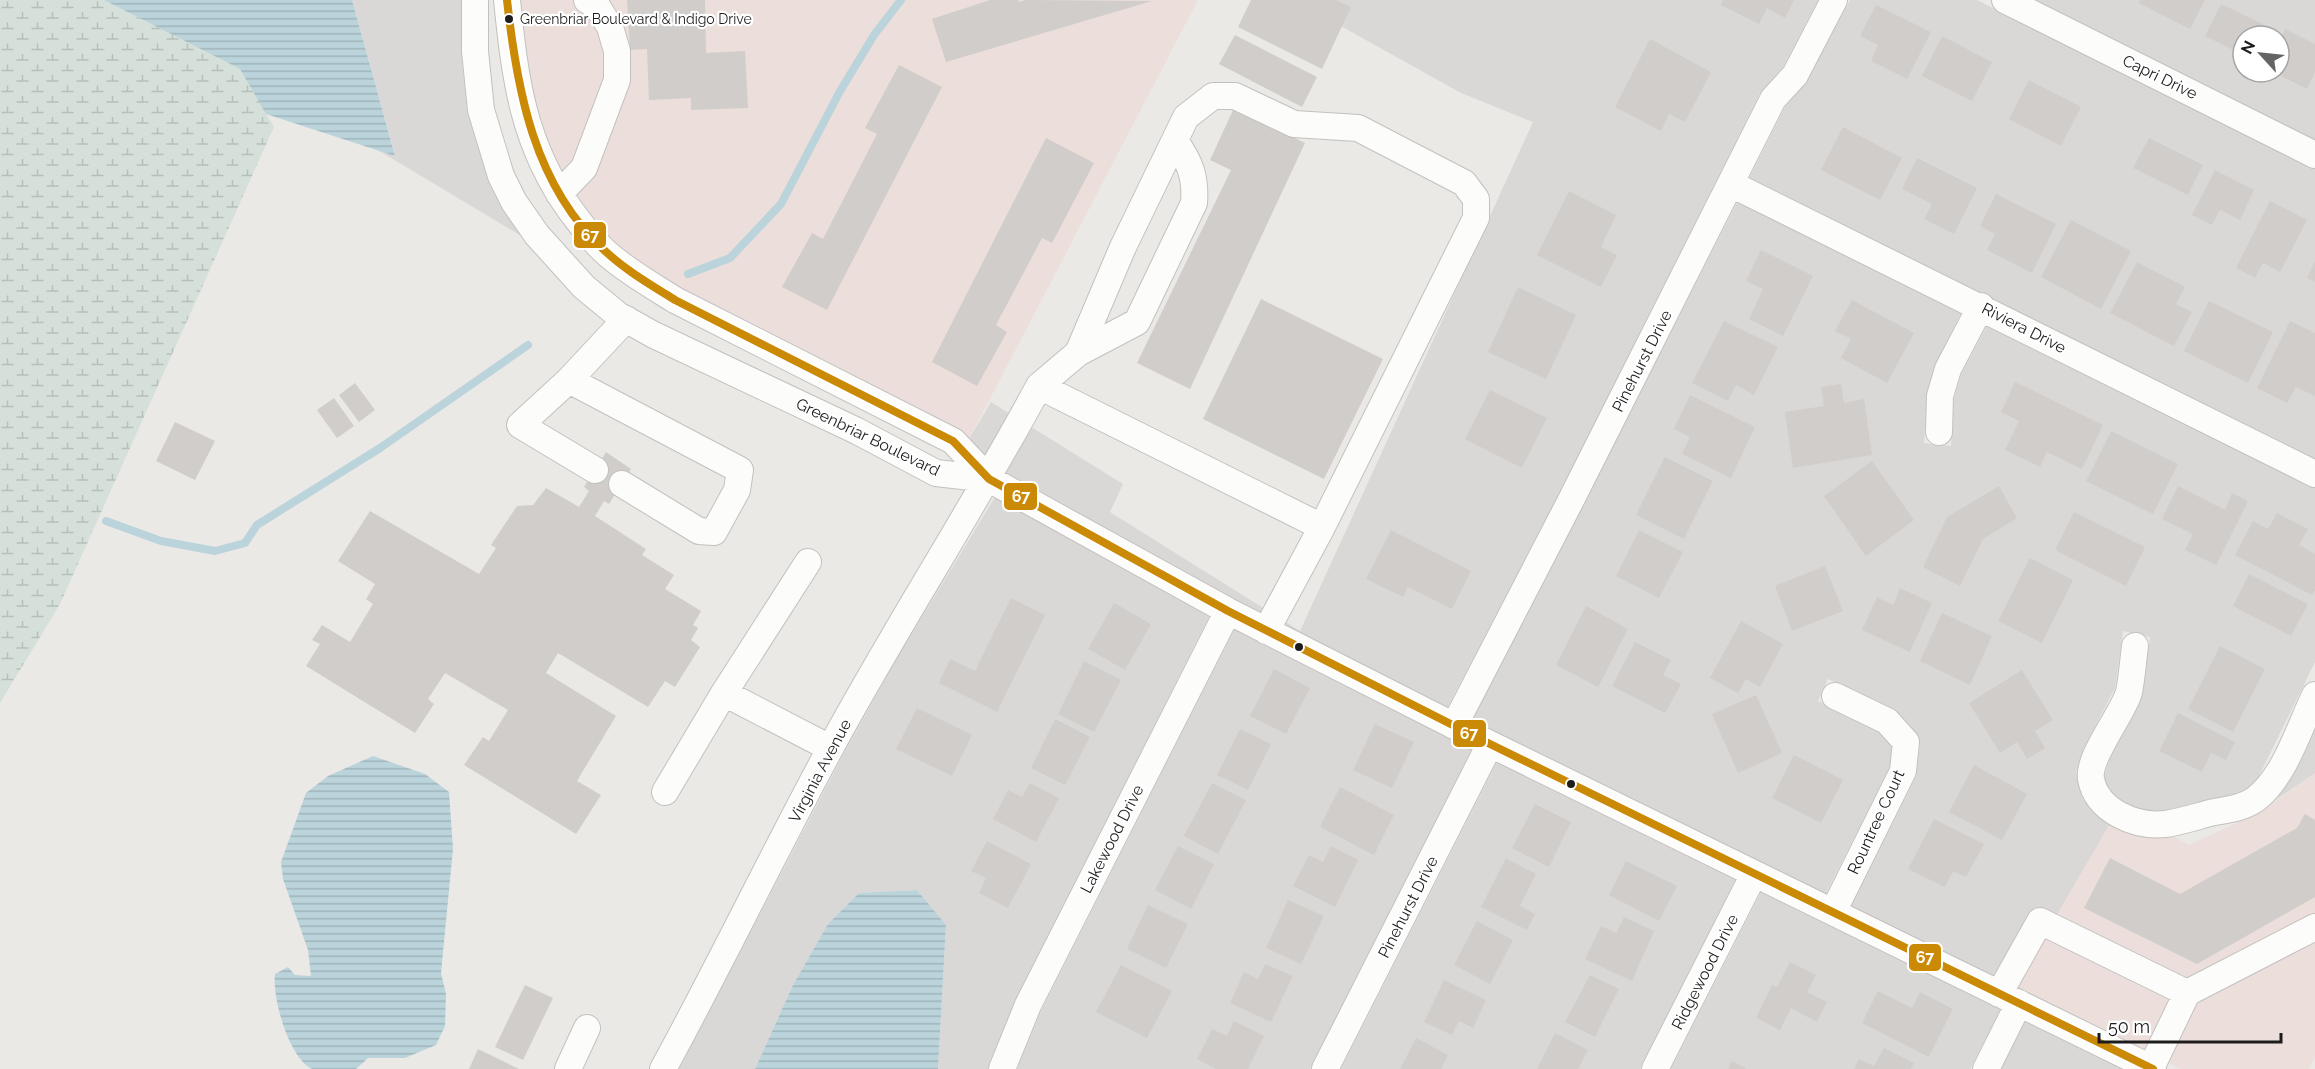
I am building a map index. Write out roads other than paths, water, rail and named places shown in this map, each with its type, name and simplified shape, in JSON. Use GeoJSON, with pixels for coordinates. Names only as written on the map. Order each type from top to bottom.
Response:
{"type":"FeatureCollection","features":[{"type":"Feature","properties":{"kind":"street","name":"Greenbriar Boulevard"},"geometry":{"type":"LineString","coordinates":[[475,0],[475,51],[481,110],[501,176],[514,202],[552,252],[584,287],[626,319],[654,335],[857,431],[936,473],[989,479]]}},
{"type":"Feature","properties":{"kind":"street","name":"Greenbriar Boulevard"},"geometry":{"type":"LineString","coordinates":[[507,0],[515,80],[525,121],[541,161],[559,194],[583,228],[609,255],[638,277],[675,300],[953,441],[989,479]]}},
{"type":"Feature","properties":{"kind":"street"},"geometry":{"type":"LineString","coordinates":[[559,194],[584,168],[617,80],[617,51],[610,27],[597,6],[587,0]]}},
{"type":"Feature","properties":{"kind":"street","name":"Pinehurst Drive"},"geometry":{"type":"LineString","coordinates":[[1454,726],[1773,99],[1795,75],[1834,0]]}},
{"type":"Feature","properties":{"kind":"street","name":"Capri Drive"},"geometry":{"type":"LineString","coordinates":[[2005,0],[2315,155]]}},
{"type":"Feature","properties":{"kind":"street"},"geometry":{"type":"LineString","coordinates":[[1078,353],[1123,247],[1186,117],[1199,105],[1214,96],[1235,96],[1294,124],[1358,128],[1464,183],[1476,199],[1476,219],[1322,527],[1266,631]]}},
{"type":"Feature","properties":{"kind":"street"},"geometry":{"type":"LineString","coordinates":[[1175,141],[1190,163],[1195,184],[1194,203],[1137,322],[1078,353],[1039,386],[1322,527]]}},
{"type":"Feature","properties":{"kind":"street","name":"Riviera Drive"},"geometry":{"type":"LineString","coordinates":[[1731,184],[1981,306],[2315,474]]}},
{"type":"Feature","properties":{"kind":"street"},"geometry":{"type":"LineString","coordinates":[[1939,432],[1940,396],[1948,369],[1981,306]]}},
{"type":"Feature","properties":{"kind":"street"},"geometry":{"type":"LineString","coordinates":[[595,470],[520,425],[568,380],[626,319]]}},
{"type":"Feature","properties":{"kind":"street"},"geometry":{"type":"LineString","coordinates":[[568,380],[740,470],[737,490],[714,532],[699,531],[622,484]]}},
{"type":"Feature","properties":{"kind":"street","name":"Virginia Avenue"},"geometry":{"type":"LineString","coordinates":[[663,1069],[831,748],[887,648],[989,479],[1039,386]]}},
{"type":"Feature","properties":{"kind":"street"},"geometry":{"type":"LineString","coordinates":[[989,479],[1266,631],[1490,744],[2152,1068],[2187,993],[2315,927]]}},
{"type":"Feature","properties":{"kind":"street"},"geometry":{"type":"LineString","coordinates":[[664,792],[808,562]]}},
{"type":"Feature","properties":{"kind":"street","name":"Lakewood Drive"},"geometry":{"type":"LineString","coordinates":[[1002,1069],[1028,1005],[1228,611]]}},
{"type":"Feature","properties":{"kind":"street"},"geometry":{"type":"LineString","coordinates":[[2135,646],[2128,693],[2097,754],[2090,776],[2096,797],[2113,812],[2139,823],[2165,824],[2242,806],[2256,800],[2269,786],[2283,763],[2315,695]]}},
{"type":"Feature","properties":{"kind":"street"},"geometry":{"type":"LineString","coordinates":[[724,693],[831,748]]}},
{"type":"Feature","properties":{"kind":"street","name":"Rountree Court"},"geometry":{"type":"LineString","coordinates":[[1833,912],[1903,771],[1906,742],[1887,721],[1835,696]]}},
{"type":"Feature","properties":{"kind":"street","name":"Pinehurst Drive"},"geometry":{"type":"LineString","coordinates":[[1325,1069],[1490,744]]}},
{"type":"Feature","properties":{"kind":"street","name":"Ridgewood Drive"},"geometry":{"type":"LineString","coordinates":[[1656,1069],[1754,874]]}},
{"type":"Feature","properties":{"kind":"street"},"geometry":{"type":"LineString","coordinates":[[1986,1069],[2009,998],[2040,921],[2187,993]]}},
{"type":"Feature","properties":{"kind":"street"},"geometry":{"type":"LineString","coordinates":[[568,1069],[587,1028]]}},
{"type":"Feature","properties":{"kind":"water"},"geometry":{"type":"Polygon","coordinates":[[[104,0],[352,0],[395,156],[266,114],[240,69],[104,0]]]}},
{"type":"Feature","properties":{"kind":"water"},"geometry":{"type":"Polygon","coordinates":[[[373,756],[425,774],[449,792],[453,849],[441,973],[446,994],[445,1026],[436,1045],[405,1058],[368,1058],[356,1069],[312,1069],[296,1053],[289,1040],[276,997],[275,974],[288,967],[295,975],[311,976],[308,950],[283,879],[281,862],[306,793],[328,776],[373,756]]]}},
{"type":"Feature","properties":{"kind":"water"},"geometry":{"type":"Polygon","coordinates":[[[917,890],[946,925],[938,1069],[755,1069],[793,985],[828,924],[859,893],[917,890]]]}},
{"type":"Feature","properties":{"kind":"waterway"},"geometry":{"type":"LineString","coordinates":[[688,274],[730,258],[781,204],[839,93],[874,35],[901,0]]}},
{"type":"Feature","properties":{"kind":"waterway"},"geometry":{"type":"LineString","coordinates":[[106,521],[161,541],[215,551],[245,543],[257,525],[380,448],[528,345]]}},
{"type":"Feature","properties":{"kind":"place","name":"Greenbriar Boulevard & Indigo Drive"},"geometry":{"type":"Point","coordinates":[509,19]}}]}
